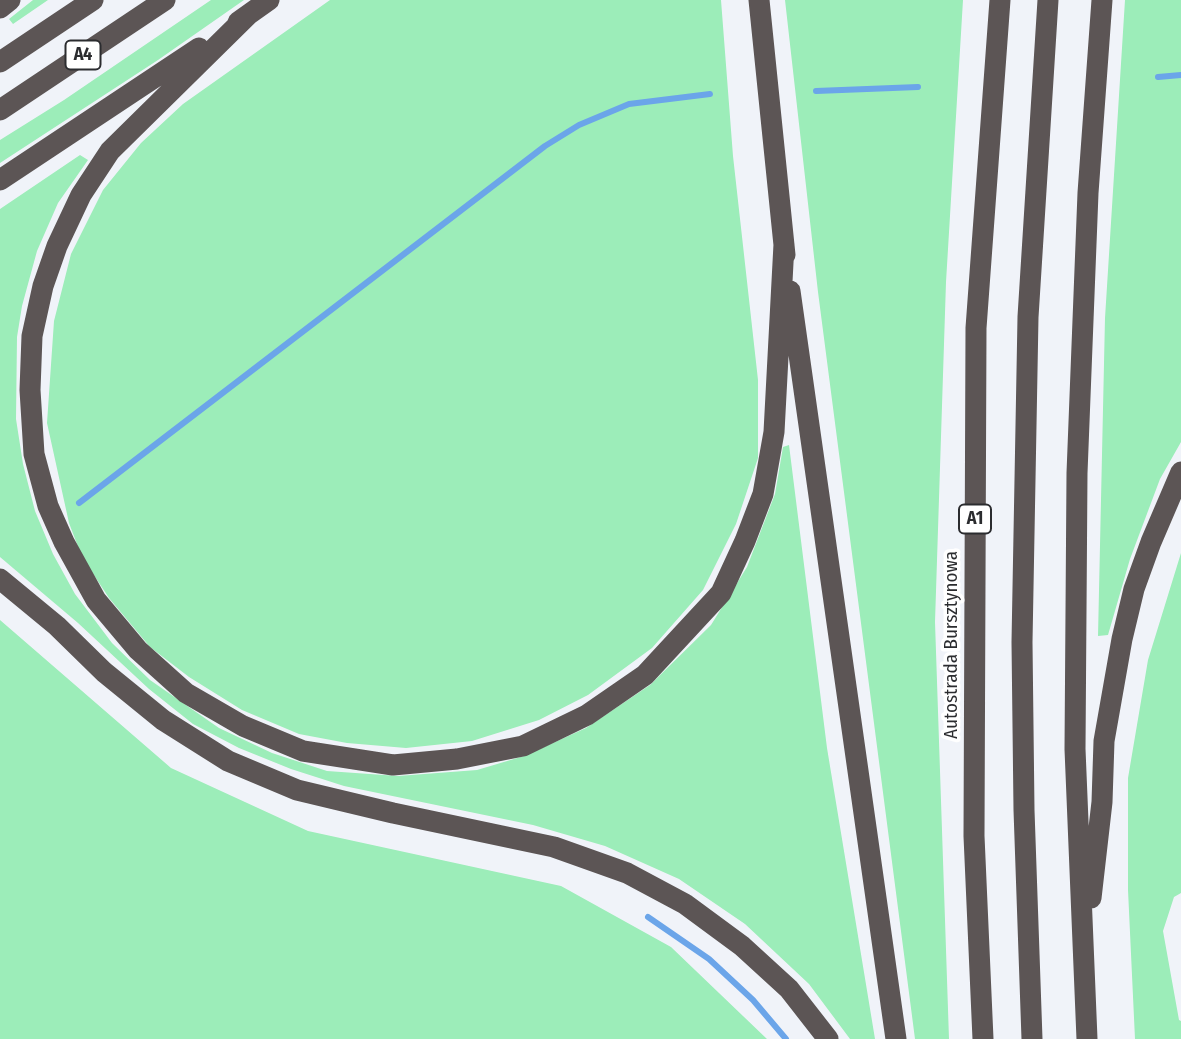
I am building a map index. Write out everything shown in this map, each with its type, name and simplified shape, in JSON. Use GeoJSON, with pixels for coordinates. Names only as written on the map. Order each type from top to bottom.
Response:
{"type":"FeatureCollection","features":[{"type":"Feature","properties":{"kind":"highway"},"geometry":{"type":"LineString","coordinates":[[0,8],[10,0]]}},
{"type":"Feature","properties":{"kind":"highway","name":"A4"},"geometry":{"type":"LineString","coordinates":[[0,62],[93,0]]}},
{"type":"Feature","properties":{"kind":"highway","name":"A4"},"geometry":{"type":"LineString","coordinates":[[0,110],[165,0]]}},
{"type":"Feature","properties":{"kind":"highway"},"geometry":{"type":"LineString","coordinates":[[0,180],[269,0]]}},
{"type":"Feature","properties":{"kind":"highway"},"geometry":{"type":"LineString","coordinates":[[759,0],[784,244],[896,1039]]}},
{"type":"Feature","properties":{"kind":"highway","name":"Autostrada Bursztynowa"},"geometry":{"type":"LineString","coordinates":[[983,1039],[974,836],[976,328],[1000,0]]}},
{"type":"Feature","properties":{"kind":"highway"},"geometry":{"type":"LineString","coordinates":[[1031,1039],[1022,628],[1028,317],[1048,0]]}},
{"type":"Feature","properties":{"kind":"highway"},"geometry":{"type":"LineString","coordinates":[[1087,1039],[1082,970],[1075,749],[1077,473],[1088,193],[1102,0]]}},
{"type":"Feature","properties":{"kind":"highway"},"geometry":{"type":"LineString","coordinates":[[248,15],[110,151],[81,195],[57,246],[43,286],[32,336],[30,390],[34,454],[48,506],[64,542],[96,600],[138,650],[186,693],[243,726],[303,751],[393,765],[457,759],[523,746],[587,715],[645,675],[721,593],[763,494],[774,432],[784,244]]}},
{"type":"Feature","properties":{"kind":"highway"},"geometry":{"type":"LineString","coordinates":[[1082,970],[1102,802],[1104,741],[1114,679],[1134,589],[1167,500],[1181,472]]}},
{"type":"Feature","properties":{"kind":"highway"},"geometry":{"type":"LineString","coordinates":[[0,579],[57,626],[104,672],[163,720],[228,761],[297,790],[554,847],[627,873],[685,904],[742,946],[789,989],[828,1039]]}},
{"type":"Feature","properties":{"kind":"green space"},"geometry":{"type":"Polygon","coordinates":[[[33,0],[48,0],[13,24],[9,19],[33,0]]]}},
{"type":"Feature","properties":{"kind":"green space"},"geometry":{"type":"Polygon","coordinates":[[[211,0],[244,0],[158,60],[0,163],[0,140],[211,0]]]}},
{"type":"Feature","properties":{"kind":"green space"},"geometry":{"type":"Polygon","coordinates":[[[330,0],[721,0],[733,156],[758,380],[758,458],[736,524],[703,590],[652,648],[588,695],[539,720],[472,741],[406,748],[347,743],[299,734],[242,710],[189,677],[150,647],[109,598],[82,557],[69,523],[47,423],[54,321],[71,254],[103,190],[141,143],[183,104],[330,0]]]}},
{"type":"Feature","properties":{"kind":"green space"},"geometry":{"type":"Polygon","coordinates":[[[785,0],[963,0],[946,282],[935,622],[949,1039],[915,1039],[818,292],[785,0]]]}},
{"type":"Feature","properties":{"kind":"green space"},"geometry":{"type":"Polygon","coordinates":[[[1125,0],[1181,0],[1181,442],[1160,479],[1130,559],[1108,635],[1098,636],[1105,318],[1125,0]]]}},
{"type":"Feature","properties":{"kind":"green space"},"geometry":{"type":"Polygon","coordinates":[[[80,155],[88,160],[58,203],[37,251],[22,306],[17,337],[16,419],[23,464],[35,511],[53,554],[75,594],[112,643],[150,680],[219,728],[272,753],[327,771],[398,776],[477,770],[524,756],[586,728],[650,685],[711,625],[747,567],[775,494],[783,447],[789,445],[827,748],[875,1039],[850,1039],[809,984],[745,924],[679,879],[605,846],[533,825],[344,786],[239,748],[193,724],[149,689],[78,623],[0,557],[0,209],[80,155]]]}},
{"type":"Feature","properties":{"kind":"green space"},"geometry":{"type":"Polygon","coordinates":[[[1181,553],[1181,893],[1174,897],[1163,931],[1181,1021],[1181,1039],[1135,1039],[1128,890],[1128,778],[1148,660],[1181,553]]]}},
{"type":"Feature","properties":{"kind":"green space"},"geometry":{"type":"Polygon","coordinates":[[[0,620],[171,768],[308,831],[561,886],[671,947],[767,1039],[0,1039],[0,620]]]}},
{"type":"Feature","properties":{"kind":"waterway"},"geometry":{"type":"LineString","coordinates":[[1158,77],[1181,75]]}},
{"type":"Feature","properties":{"kind":"waterway"},"geometry":{"type":"LineString","coordinates":[[816,91],[918,87]]}},
{"type":"Feature","properties":{"kind":"waterway"},"geometry":{"type":"LineString","coordinates":[[79,503],[545,146],[579,125],[629,104],[710,94]]}},
{"type":"Feature","properties":{"kind":"waterway"},"geometry":{"type":"LineString","coordinates":[[648,917],[709,959],[753,1000],[786,1039]]}}]}
